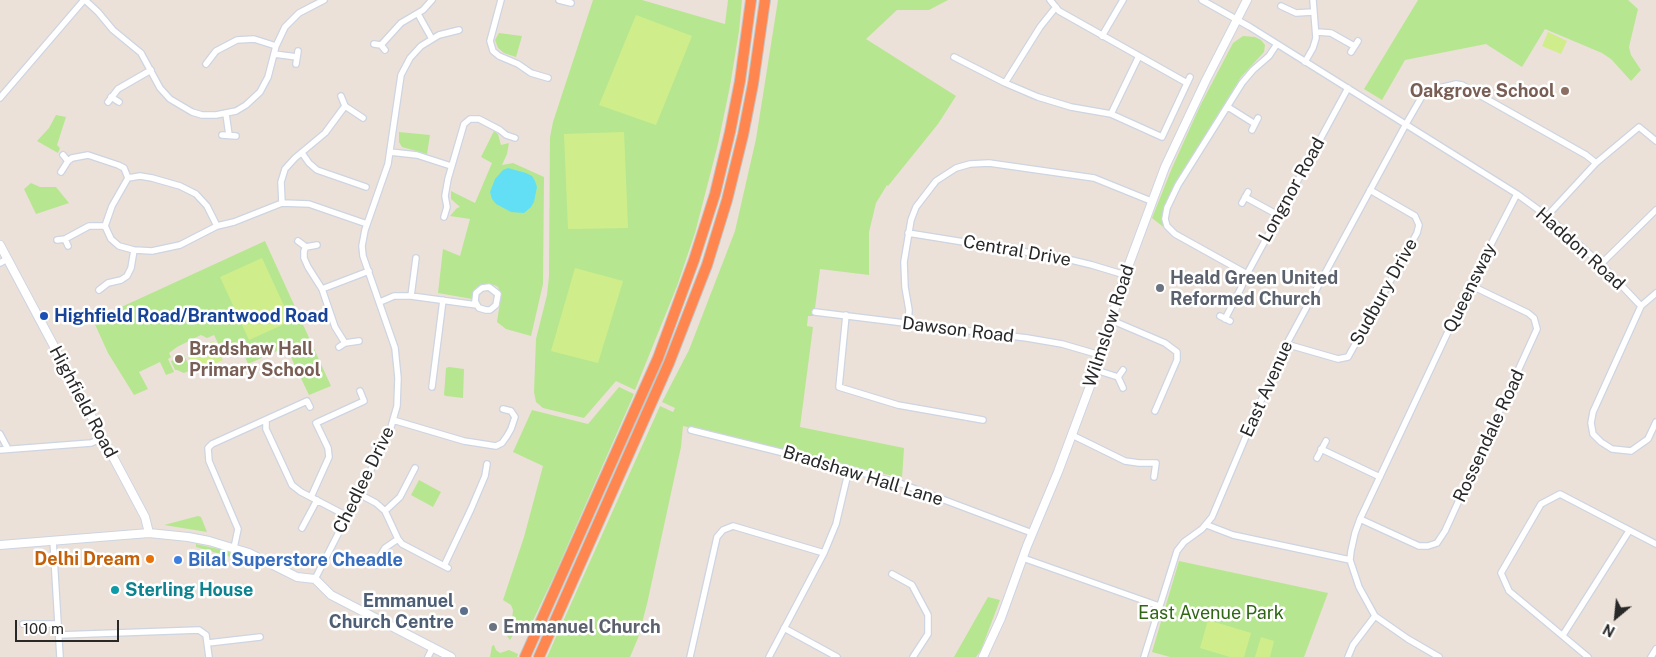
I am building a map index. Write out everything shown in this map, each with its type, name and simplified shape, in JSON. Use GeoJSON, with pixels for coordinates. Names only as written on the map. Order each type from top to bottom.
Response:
{"type":"FeatureCollection","features":[{"type":"Feature","properties":{"kind":"highway"},"geometry":{"type":"LineString","coordinates":[[525,657],[658,358],[694,260],[715,194],[730,132],[740,80],[751,0]]}},
{"type":"Feature","properties":{"kind":"highway"},"geometry":{"type":"LineString","coordinates":[[539,657],[669,363],[707,265],[744,135],[765,0]]}},
{"type":"Feature","properties":{"kind":"street"},"geometry":{"type":"LineString","coordinates":[[0,98],[84,0],[98,12],[113,30],[141,53],[160,88],[170,99],[183,108],[202,114],[226,114],[246,105],[260,92],[268,77],[281,33],[289,22],[299,13],[324,0]]}},
{"type":"Feature","properties":{"kind":"street"},"geometry":{"type":"LineString","coordinates":[[380,46],[402,23],[418,14],[432,0]]}},
{"type":"Feature","properties":{"kind":"street"},"geometry":{"type":"LineString","coordinates":[[501,0],[490,41],[493,51],[498,56],[538,71],[548,78]]}},
{"type":"Feature","properties":{"kind":"street"},"geometry":{"type":"LineString","coordinates":[[954,56],[1005,83],[1038,97],[1071,107],[1111,114],[1162,137],[1188,80],[1102,36],[1059,11],[1050,0]]}},
{"type":"Feature","properties":{"kind":"street"},"geometry":{"type":"LineString","coordinates":[[1102,36],[1123,0]]}},
{"type":"Feature","properties":{"kind":"street"},"geometry":{"type":"LineString","coordinates":[[1202,0],[1277,44],[1517,194]]}},
{"type":"Feature","properties":{"kind":"street","name":"Wilmslow Road"},"geometry":{"type":"LineString","coordinates":[[983,657],[1001,618],[1096,370],[1125,275],[1151,201],[1172,150],[1247,0]]}},
{"type":"Feature","properties":{"kind":"street"},"geometry":{"type":"LineString","coordinates":[[1305,62],[1315,43],[1317,32],[1313,0]]}},
{"type":"Feature","properties":{"kind":"street"},"geometry":{"type":"LineString","coordinates":[[560,3],[571,3]]}},
{"type":"Feature","properties":{"kind":"street"},"geometry":{"type":"LineString","coordinates":[[1281,6],[1296,13],[1313,12]]}},
{"type":"Feature","properties":{"kind":"street"},"geometry":{"type":"LineString","coordinates":[[1005,83],[1040,26],[1056,8]]}},
{"type":"Feature","properties":{"kind":"street"},"geometry":{"type":"LineString","coordinates":[[418,14],[432,39]]}},
{"type":"Feature","properties":{"kind":"street","name":"Chedlee Drive"},"geometry":{"type":"LineString","coordinates":[[315,579],[394,420],[398,396],[398,369],[392,339],[363,256],[362,246],[390,152],[397,97],[403,72],[414,53],[432,39],[444,33],[459,30]]}},
{"type":"Feature","properties":{"kind":"street"},"geometry":{"type":"LineString","coordinates":[[1317,32],[1331,33],[1356,44],[1351,52]]}},
{"type":"Feature","properties":{"kind":"street"},"geometry":{"type":"LineString","coordinates":[[206,64],[216,51],[237,40],[254,40],[276,46]]}},
{"type":"Feature","properties":{"kind":"street"},"geometry":{"type":"LineString","coordinates":[[1247,274],[1175,234],[1165,222],[1165,214],[1178,185],[1248,75],[1269,56],[1277,44]]}},
{"type":"Feature","properties":{"kind":"street"},"geometry":{"type":"LineString","coordinates":[[274,54],[297,57]]}},
{"type":"Feature","properties":{"kind":"street"},"geometry":{"type":"LineString","coordinates":[[1111,114],[1139,56]]}},
{"type":"Feature","properties":{"kind":"street"},"geometry":{"type":"LineString","coordinates":[[118,102],[110,100],[122,85],[151,70]]}},
{"type":"Feature","properties":{"kind":"street","name":"East Avenue"},"geometry":{"type":"LineString","coordinates":[[1144,657],[1177,550],[1184,542],[1207,525],[1273,370],[1286,344],[1406,124],[1427,91],[1456,84],[1462,85],[1586,155],[1596,163]]}},
{"type":"Feature","properties":{"kind":"street","name":"Longnor Road"},"geometry":{"type":"LineString","coordinates":[[1225,319],[1278,215],[1348,88]]}},
{"type":"Feature","properties":{"kind":"street"},"geometry":{"type":"LineString","coordinates":[[341,96],[345,106],[363,118]]}},
{"type":"Feature","properties":{"kind":"street"},"geometry":{"type":"LineString","coordinates":[[282,203],[280,187],[283,174],[289,163],[325,133],[345,106]]}},
{"type":"Feature","properties":{"kind":"street"},"geometry":{"type":"LineString","coordinates":[[1228,107],[1257,121],[1252,130]]}},
{"type":"Feature","properties":{"kind":"street"},"geometry":{"type":"LineString","coordinates":[[226,114],[226,135],[236,136]]}},
{"type":"Feature","properties":{"kind":"street"},"geometry":{"type":"LineString","coordinates":[[444,216],[447,207],[445,196],[451,166],[462,128],[466,121],[479,119],[506,135],[515,138]]}},
{"type":"Feature","properties":{"kind":"street"},"geometry":{"type":"LineString","coordinates":[[1547,216],[1596,163],[1639,127],[1656,141]]}},
{"type":"Feature","properties":{"kind":"street"},"geometry":{"type":"LineString","coordinates":[[390,152],[417,155],[451,166]]}},
{"type":"Feature","properties":{"kind":"street"},"geometry":{"type":"LineString","coordinates":[[302,153],[317,170],[366,188]]}},
{"type":"Feature","properties":{"kind":"street"},"geometry":{"type":"LineString","coordinates":[[61,172],[68,161],[82,154],[94,156],[124,168],[128,178]]}},
{"type":"Feature","properties":{"kind":"street"},"geometry":{"type":"LineString","coordinates":[[63,155],[68,161]]}},
{"type":"Feature","properties":{"kind":"street"},"geometry":{"type":"LineString","coordinates":[[908,324],[909,310],[905,287],[904,262],[908,233],[916,207],[936,181],[956,168],[970,164],[989,163],[1094,178],[1151,201]]}},
{"type":"Feature","properties":{"kind":"street"},"geometry":{"type":"LineString","coordinates":[[128,178],[140,176],[152,178],[192,192],[204,202],[217,226]]}},
{"type":"Feature","properties":{"kind":"street"},"geometry":{"type":"LineString","coordinates":[[128,178],[112,206],[105,226],[108,236],[115,243],[134,250],[152,251],[169,249],[217,226],[243,219],[282,203],[309,204],[367,224]]}},
{"type":"Feature","properties":{"kind":"street","name":"Sudbury Drive"},"geometry":{"type":"LineString","coordinates":[[1286,344],[1338,359],[1348,357],[1417,233],[1419,225],[1415,216],[1370,190]]}},
{"type":"Feature","properties":{"kind":"street","name":"Haddon Road"},"geometry":{"type":"LineString","coordinates":[[1517,194],[1547,216],[1602,264],[1641,306]]}},
{"type":"Feature","properties":{"kind":"street","name":"Queensway"},"geometry":{"type":"LineString","coordinates":[[1437,657],[1375,616],[1359,587],[1350,560],[1353,541],[1360,519],[1470,285],[1517,194]]}},
{"type":"Feature","properties":{"kind":"street"},"geometry":{"type":"LineString","coordinates":[[1245,197],[1278,215]]}},
{"type":"Feature","properties":{"kind":"street"},"geometry":{"type":"LineString","coordinates":[[1602,264],[1656,210]]}},
{"type":"Feature","properties":{"kind":"street"},"geometry":{"type":"LineString","coordinates":[[57,240],[65,239],[89,226],[105,226]]}},
{"type":"Feature","properties":{"kind":"street","name":"Central Drive"},"geometry":{"type":"LineString","coordinates":[[908,233],[1063,258],[1125,275]]}},
{"type":"Feature","properties":{"kind":"street"},"geometry":{"type":"LineString","coordinates":[[65,239],[68,246]]}},
{"type":"Feature","properties":{"kind":"street"},"geometry":{"type":"LineString","coordinates":[[298,240],[306,247]]}},
{"type":"Feature","properties":{"kind":"street","name":"Highfield Road"},"geometry":{"type":"LineString","coordinates":[[0,245],[4,261],[103,438],[145,517],[149,533]]}},
{"type":"Feature","properties":{"kind":"street"},"geometry":{"type":"LineString","coordinates":[[306,247],[317,245]]}},
{"type":"Feature","properties":{"kind":"street"},"geometry":{"type":"LineString","coordinates":[[306,247],[304,258],[311,273],[322,288],[326,304],[336,327],[346,343]]}},
{"type":"Feature","properties":{"kind":"street"},"geometry":{"type":"LineString","coordinates":[[102,278],[102,287],[121,280],[130,273],[134,250]]}},
{"type":"Feature","properties":{"kind":"street"},"geometry":{"type":"LineString","coordinates":[[411,296],[416,258]]}},
{"type":"Feature","properties":{"kind":"street"},"geometry":{"type":"LineString","coordinates":[[322,288],[369,271]]}},
{"type":"Feature","properties":{"kind":"street","name":"Rossendale Road"},"geometry":{"type":"LineString","coordinates":[[1360,519],[1419,546],[1437,543],[1445,532],[1537,329],[1534,318],[1528,313],[1470,285]]}},
{"type":"Feature","properties":{"kind":"street"},"geometry":{"type":"LineString","coordinates":[[380,302],[399,295],[477,305],[483,310],[490,310],[498,302],[498,294],[489,287],[482,288],[475,297],[477,305]]}},
{"type":"Feature","properties":{"kind":"street"},"geometry":{"type":"LineString","coordinates":[[1656,293],[1641,306],[1593,412],[1591,423],[1593,434],[1607,446],[1612,449],[1632,451],[1648,439],[1656,422]]}},
{"type":"Feature","properties":{"kind":"street"},"geometry":{"type":"LineString","coordinates":[[432,387],[443,300]]}},
{"type":"Feature","properties":{"kind":"street","name":"Dawson Road"},"geometry":{"type":"LineString","coordinates":[[815,312],[1027,338],[1062,344],[1100,355]]}},
{"type":"Feature","properties":{"kind":"street"},"geometry":{"type":"LineString","coordinates":[[846,315],[839,387],[898,405],[983,420]]}},
{"type":"Feature","properties":{"kind":"street"},"geometry":{"type":"LineString","coordinates":[[1111,320],[1165,343],[1177,352],[1177,360],[1155,411]]}},
{"type":"Feature","properties":{"kind":"street"},"geometry":{"type":"LineString","coordinates":[[339,348],[346,343],[359,341]]}},
{"type":"Feature","properties":{"kind":"street"},"geometry":{"type":"LineString","coordinates":[[1096,370],[1118,377],[1123,388]]}},
{"type":"Feature","properties":{"kind":"street"},"geometry":{"type":"LineString","coordinates":[[1118,377],[1123,370]]}},
{"type":"Feature","properties":{"kind":"street"},"geometry":{"type":"LineString","coordinates":[[302,528],[329,458],[328,448],[316,423],[364,401],[360,391]]}},
{"type":"Feature","properties":{"kind":"street"},"geometry":{"type":"LineString","coordinates":[[234,548],[238,531],[237,526],[209,461],[208,448],[212,444],[309,403]]}},
{"type":"Feature","properties":{"kind":"street"},"geometry":{"type":"LineString","coordinates":[[394,420],[474,444],[496,446],[502,443],[512,429],[515,417],[511,412],[503,409]]}},
{"type":"Feature","properties":{"kind":"street"},"geometry":{"type":"LineString","coordinates":[[266,421],[266,429],[287,478],[296,489],[347,516]]}},
{"type":"Feature","properties":{"kind":"street","name":"Bradshaw Hall Lane"},"geometry":{"type":"LineString","coordinates":[[691,430],[902,484],[1032,533]]}},
{"type":"Feature","properties":{"kind":"street"},"geometry":{"type":"LineString","coordinates":[[0,434],[8,449]]}},
{"type":"Feature","properties":{"kind":"street"},"geometry":{"type":"LineString","coordinates":[[1072,435],[1125,461],[1156,463],[1154,477]]}},
{"type":"Feature","properties":{"kind":"street"},"geometry":{"type":"LineString","coordinates":[[0,450],[91,443],[103,438]]}},
{"type":"Feature","properties":{"kind":"street"},"geometry":{"type":"LineString","coordinates":[[1317,458],[1326,440]]}},
{"type":"Feature","properties":{"kind":"street"},"geometry":{"type":"LineString","coordinates":[[1321,450],[1380,477]]}},
{"type":"Feature","properties":{"kind":"street"},"geometry":{"type":"LineString","coordinates":[[358,494],[376,503],[385,511],[398,540],[407,547],[446,567],[472,509],[485,476],[487,464]]}},
{"type":"Feature","properties":{"kind":"street"},"geometry":{"type":"LineString","coordinates":[[385,511],[400,497],[415,468]]}},
{"type":"Feature","properties":{"kind":"street"},"geometry":{"type":"LineString","coordinates":[[769,657],[824,554],[836,524],[849,469]]}},
{"type":"Feature","properties":{"kind":"street"},"geometry":{"type":"LineString","coordinates":[[1588,657],[1509,591],[1501,573],[1542,504],[1560,494],[1656,544]]}},
{"type":"Feature","properties":{"kind":"street"},"geometry":{"type":"LineString","coordinates":[[1207,525],[1232,535],[1350,560]]}},
{"type":"Feature","properties":{"kind":"street"},"geometry":{"type":"LineString","coordinates":[[690,657],[717,537],[722,530],[733,526],[824,554]]}},
{"type":"Feature","properties":{"kind":"street"},"geometry":{"type":"LineString","coordinates":[[1563,635],[1629,530]]}},
{"type":"Feature","properties":{"kind":"street"},"geometry":{"type":"LineString","coordinates":[[0,545],[149,533],[188,537],[234,548],[262,558],[297,577],[315,579],[331,595],[451,657]]}},
{"type":"Feature","properties":{"kind":"street"},"geometry":{"type":"LineString","coordinates":[[52,540],[57,624],[60,634],[60,657]]}},
{"type":"Feature","properties":{"kind":"street"},"geometry":{"type":"LineString","coordinates":[[375,565],[385,548],[398,540]]}},
{"type":"Feature","properties":{"kind":"street"},"geometry":{"type":"LineString","coordinates":[[1023,558],[1159,606]]}},
{"type":"Feature","properties":{"kind":"street"},"geometry":{"type":"LineString","coordinates":[[892,574],[912,585],[928,616],[928,634],[913,657]]}},
{"type":"Feature","properties":{"kind":"street"},"geometry":{"type":"LineString","coordinates":[[1348,657],[1353,645],[1375,616]]}},
{"type":"Feature","properties":{"kind":"street"},"geometry":{"type":"LineString","coordinates":[[22,624],[57,624]]}},
{"type":"Feature","properties":{"kind":"street"},"geometry":{"type":"LineString","coordinates":[[784,628],[837,657]]}},
{"type":"Feature","properties":{"kind":"street"},"geometry":{"type":"LineString","coordinates":[[60,634],[199,630],[206,634],[209,657]]}},
{"type":"Feature","properties":{"kind":"street"},"geometry":{"type":"LineString","coordinates":[[208,643],[260,637]]}},
{"type":"Feature","properties":{"kind":"street"},"geometry":{"type":"LineString","coordinates":[[428,657],[433,647]]}},
{"type":"Feature","properties":{"kind":"street"},"geometry":{"type":"LineString","coordinates":[[1651,657],[1656,649]]}},
{"type":"Feature","properties":{"kind":"green space"},"geometry":{"type":"Polygon","coordinates":[[[593,0],[642,0],[725,24],[728,0],[742,0],[730,86],[718,144],[695,233],[677,286],[635,390],[616,381],[584,418],[543,408],[536,402],[534,392],[536,339],[547,295],[549,276],[550,137],[553,122],[593,0]]]}},
{"type":"Feature","properties":{"kind":"green space"},"geometry":{"type":"Polygon","coordinates":[[[778,0],[948,0],[929,10],[897,10],[866,39],[956,96],[938,124],[887,185],[876,203],[869,232],[869,275],[820,269],[814,316],[808,316],[807,326],[813,327],[800,427],[904,448],[902,478],[683,426],[681,447],[647,604],[638,638],[630,657],[547,657],[660,406],[673,412],[675,408],[662,402],[689,350],[735,231],[756,139],[778,0]]]}},
{"type":"Feature","properties":{"kind":"green space"},"geometry":{"type":"Polygon","coordinates":[[[1418,0],[1628,0],[1638,9],[1629,47],[1631,55],[1641,70],[1631,81],[1611,59],[1602,53],[1545,29],[1522,67],[1486,44],[1405,60],[1382,100],[1364,89],[1418,0]]]}},
{"type":"Feature","properties":{"kind":"green space"},"geometry":{"type":"Polygon","coordinates":[[[636,15],[692,36],[656,125],[599,105],[636,15]]]}},
{"type":"Feature","properties":{"kind":"green space"},"geometry":{"type":"Polygon","coordinates":[[[1548,32],[1567,41],[1561,54],[1542,46],[1548,32]]]}},
{"type":"Feature","properties":{"kind":"green space"},"geometry":{"type":"Polygon","coordinates":[[[499,33],[522,36],[516,57],[504,53],[498,48],[495,40],[499,33]]]}},
{"type":"Feature","properties":{"kind":"green space"},"geometry":{"type":"Polygon","coordinates":[[[1243,36],[1255,37],[1261,40],[1265,45],[1264,52],[1241,77],[1173,187],[1162,215],[1166,229],[1152,218],[1200,106],[1233,43],[1243,36]]]}},
{"type":"Feature","properties":{"kind":"green space"},"geometry":{"type":"Polygon","coordinates":[[[56,115],[66,117],[57,145],[60,148],[58,153],[37,141],[49,128],[56,115]]]}},
{"type":"Feature","properties":{"kind":"green space"},"geometry":{"type":"Polygon","coordinates":[[[494,131],[498,134],[501,145],[509,143],[502,165],[513,163],[544,177],[543,284],[531,336],[506,329],[497,322],[501,296],[498,287],[494,285],[487,284],[477,287],[473,292],[472,299],[438,293],[443,249],[460,256],[470,219],[450,216],[460,207],[451,199],[451,191],[475,203],[492,163],[481,157],[494,131]]]}},
{"type":"Feature","properties":{"kind":"green space"},"geometry":{"type":"Polygon","coordinates":[[[399,132],[430,135],[427,154],[402,147],[399,142],[399,132]]]}},
{"type":"Feature","properties":{"kind":"green space"},"geometry":{"type":"Polygon","coordinates":[[[624,132],[628,228],[568,229],[564,134],[624,132]]]}},
{"type":"Feature","properties":{"kind":"green space"},"geometry":{"type":"Polygon","coordinates":[[[31,183],[40,187],[56,187],[69,203],[36,214],[24,189],[31,183]]]}},
{"type":"Feature","properties":{"kind":"green space"},"geometry":{"type":"Polygon","coordinates":[[[265,241],[331,386],[309,395],[286,347],[248,364],[241,347],[224,355],[214,335],[207,338],[201,335],[169,353],[171,357],[168,359],[174,372],[166,375],[160,362],[139,372],[148,389],[134,395],[108,353],[93,320],[265,241]]]}},
{"type":"Feature","properties":{"kind":"green space"},"geometry":{"type":"Polygon","coordinates":[[[262,258],[291,321],[249,340],[220,277],[262,258]]]}},
{"type":"Feature","properties":{"kind":"green space"},"geometry":{"type":"Polygon","coordinates":[[[575,268],[623,281],[598,363],[551,351],[575,268]]]}},
{"type":"Feature","properties":{"kind":"green space"},"geometry":{"type":"Polygon","coordinates":[[[214,341],[223,360],[195,373],[187,354],[214,341]]]}},
{"type":"Feature","properties":{"kind":"green space"},"geometry":{"type":"Polygon","coordinates":[[[184,355],[191,370],[184,373],[175,370],[171,361],[184,355]]]}},
{"type":"Feature","properties":{"kind":"green space"},"geometry":{"type":"Polygon","coordinates":[[[446,368],[464,369],[463,398],[444,395],[446,368]]]}},
{"type":"Feature","properties":{"kind":"green space"},"geometry":{"type":"Polygon","coordinates":[[[619,387],[634,394],[528,631],[513,623],[510,630],[514,633],[510,640],[507,636],[513,610],[511,605],[503,600],[524,537],[543,466],[513,452],[532,410],[588,424],[619,387]]]}},
{"type":"Feature","properties":{"kind":"green space"},"geometry":{"type":"Polygon","coordinates":[[[419,480],[441,492],[433,507],[411,495],[419,480]]]}},
{"type":"Feature","properties":{"kind":"green space"},"geometry":{"type":"Polygon","coordinates":[[[198,516],[201,517],[207,532],[164,525],[198,516]]]}},
{"type":"Feature","properties":{"kind":"green space"},"geometry":{"type":"Polygon","coordinates":[[[196,544],[223,550],[246,558],[245,561],[196,547],[196,544]]]}},
{"type":"Feature","properties":{"kind":"green space","name":"East Avenue Park"},"geometry":{"type":"Polygon","coordinates":[[[1179,561],[1328,593],[1304,657],[1170,657],[1152,652],[1179,561]]]}},
{"type":"Feature","properties":{"kind":"green space"},"geometry":{"type":"Polygon","coordinates":[[[988,597],[1000,600],[981,650],[976,657],[954,657],[988,597]]]}},
{"type":"Feature","properties":{"kind":"green space"},"geometry":{"type":"Polygon","coordinates":[[[1208,620],[1251,633],[1244,657],[1230,657],[1200,648],[1208,620]]]}},
{"type":"Feature","properties":{"kind":"green space"},"geometry":{"type":"Polygon","coordinates":[[[1261,637],[1274,641],[1270,657],[1255,657],[1261,637]]]}},
{"type":"Feature","properties":{"kind":"green space"},"geometry":{"type":"Polygon","coordinates":[[[494,645],[500,653],[509,650],[518,654],[517,657],[490,657],[492,646],[494,645]]]}},
{"type":"Feature","properties":{"kind":"water"},"geometry":{"type":"Polygon","coordinates":[[[508,168],[526,173],[532,176],[535,181],[537,187],[534,202],[524,213],[511,212],[496,204],[492,199],[490,192],[495,179],[503,170],[508,168]]]}},
{"type":"Feature","properties":{"kind":"place","name":"Oakgrove School"},"geometry":{"type":"Point","coordinates":[1565,91]}},
{"type":"Feature","properties":{"kind":"place","name":"Heald Green United Reformed Church"},"geometry":{"type":"Point","coordinates":[1160,288]}},
{"type":"Feature","properties":{"kind":"place","name":"Highfield Road/Brantwood Road"},"geometry":{"type":"Point","coordinates":[44,316]}},
{"type":"Feature","properties":{"kind":"place","name":"Bradshaw Hall Primary School"},"geometry":{"type":"Point","coordinates":[179,359]}},
{"type":"Feature","properties":{"kind":"place","name":"Delhi Dream"},"geometry":{"type":"Point","coordinates":[150,559]}},
{"type":"Feature","properties":{"kind":"place","name":"Bilal Superstore Cheadle"},"geometry":{"type":"Point","coordinates":[178,560]}},
{"type":"Feature","properties":{"kind":"place","name":"Sterling House"},"geometry":{"type":"Point","coordinates":[115,590]}},
{"type":"Feature","properties":{"kind":"place","name":"Emmanuel Church Centre"},"geometry":{"type":"Point","coordinates":[464,611]}},
{"type":"Feature","properties":{"kind":"place","name":"Emmanuel Church"},"geometry":{"type":"Point","coordinates":[493,627]}}]}
